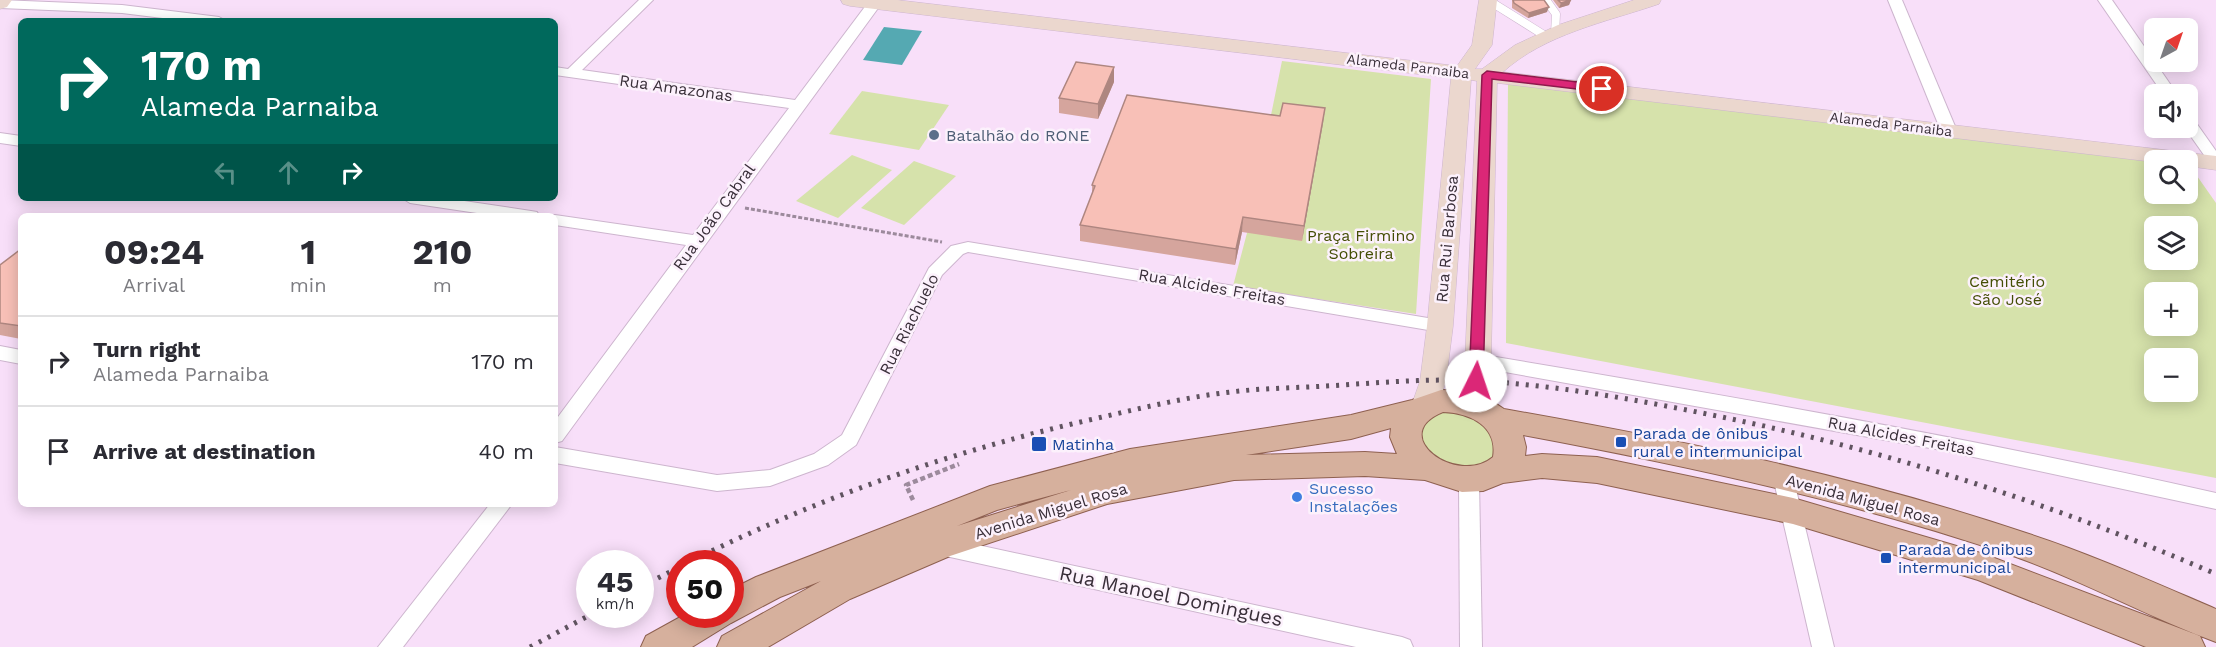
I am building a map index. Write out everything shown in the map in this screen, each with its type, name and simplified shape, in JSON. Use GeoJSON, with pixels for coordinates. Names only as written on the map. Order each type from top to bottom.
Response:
{"type":"FeatureCollection","features":[{"type":"Feature","properties":{"kind":"main road","name":"Alameda Parnaiba"},"geometry":{"type":"LineString","coordinates":[[850,0],[1148,29],[2214,155]]}},
{"type":"Feature","properties":{"kind":"main road","name":"Alameda Parnaiba"},"geometry":{"type":"LineString","coordinates":[[959,0],[1148,29]]}},
{"type":"Feature","properties":{"kind":"main road","name":"Rua Rui Barbosa"},"geometry":{"type":"LineString","coordinates":[[1485,413],[1478,361],[1482,224],[1480,68],[1488,0]]}},
{"type":"Feature","properties":{"kind":"main road"},"geometry":{"type":"LineString","coordinates":[[1480,68],[1546,38],[1652,0]]}},
{"type":"Feature","properties":{"kind":"main road"},"geometry":{"type":"LineString","coordinates":[[1486,26],[1505,37],[1546,38]]}},
{"type":"Feature","properties":{"kind":"main road","name":"Rua Rui Barbosa"},"geometry":{"type":"LineString","coordinates":[[1420,408],[1433,381],[1440,326],[1448,221],[1480,68]]}},
{"type":"Feature","properties":{"kind":"main road"},"geometry":{"type":"LineString","coordinates":[[1448,221],[1482,224]]}},
{"type":"Feature","properties":{"kind":"main road"},"geometry":{"type":"LineString","coordinates":[[1449,401],[1485,413],[1506,432],[1511,446],[1509,458],[1485,476],[1446,477],[1427,468],[1415,457],[1407,445],[1404,432],[1406,421],[1420,408],[1449,401]]}},
{"type":"Feature","properties":{"kind":"main road","name":"Avenida Miguel Rosa"},"geometry":{"type":"LineString","coordinates":[[744,600],[768,587],[990,499],[1130,461],[1351,427],[1420,408]]}},
{"type":"Feature","properties":{"kind":"main road","name":"Avenida Miguel Rosa"},"geometry":{"type":"LineString","coordinates":[[1485,413],[1783,477],[1998,537],[2109,578],[2216,626]]}},
{"type":"Feature","properties":{"kind":"main road","name":"Avenida Miguel Rosa"},"geometry":{"type":"LineString","coordinates":[[735,647],[838,588],[939,546],[1107,491],[1234,468],[1365,464],[1427,468]]}},
{"type":"Feature","properties":{"kind":"main road","name":"Avenida Miguel Rosa"},"geometry":{"type":"LineString","coordinates":[[1485,476],[1542,466],[1597,470],[1793,512],[1984,568],[2187,647]]}},
{"type":"Feature","properties":{"kind":"main road"},"geometry":{"type":"LineString","coordinates":[[659,647],[693,628]]}},
{"type":"Feature","properties":{"kind":"street"},"geometry":{"type":"LineString","coordinates":[[562,73],[646,0]]}},
{"type":"Feature","properties":{"kind":"street"},"geometry":{"type":"LineString","coordinates":[[1895,0],[1945,123]]}},
{"type":"Feature","properties":{"kind":"street"},"geometry":{"type":"LineString","coordinates":[[2105,0],[2163,84]]}},
{"type":"Feature","properties":{"kind":"street"},"geometry":{"type":"LineString","coordinates":[[1,2],[122,9],[195,18]]}},
{"type":"Feature","properties":{"kind":"street","name":"Rua João Cabral"},"geometry":{"type":"LineString","coordinates":[[558,432],[797,105],[876,2]]}},
{"type":"Feature","properties":{"kind":"street","name":"Rua Amazonas"},"geometry":{"type":"LineString","coordinates":[[562,73],[797,105]]}},
{"type":"Feature","properties":{"kind":"street"},"geometry":{"type":"LineString","coordinates":[[2198,134],[2214,155]]}},
{"type":"Feature","properties":{"kind":"street"},"geometry":{"type":"LineString","coordinates":[[0,138],[18,141]]}},
{"type":"Feature","properties":{"kind":"street"},"geometry":{"type":"LineString","coordinates":[[430,201],[511,213]]}},
{"type":"Feature","properties":{"kind":"street"},"geometry":{"type":"LineString","coordinates":[[558,220],[697,241]]}},
{"type":"Feature","properties":{"kind":"street","name":"Rua Alcides Freitas"},"geometry":{"type":"LineString","coordinates":[[976,247],[1440,326]]}},
{"type":"Feature","properties":{"kind":"street","name":"Rua Riachuelo"},"geometry":{"type":"LineString","coordinates":[[558,456],[717,483],[752,480],[786,473],[819,461],[840,449],[857,428],[935,272],[957,250],[976,247]]}},
{"type":"Feature","properties":{"kind":"street"},"geometry":{"type":"LineString","coordinates":[[0,353],[18,356]]}},
{"type":"Feature","properties":{"kind":"street","name":"Rua Alcides Freitas"},"geometry":{"type":"LineString","coordinates":[[1478,361],[1636,387],[1959,447],[2216,501]]}},
{"type":"Feature","properties":{"kind":"street"},"geometry":{"type":"LineString","coordinates":[[1471,647],[1485,476]]}},
{"type":"Feature","properties":{"kind":"street"},"geometry":{"type":"LineString","coordinates":[[1783,477],[1823,647]]}},
{"type":"Feature","properties":{"kind":"street"},"geometry":{"type":"LineString","coordinates":[[389,647],[500,507]]}},
{"type":"Feature","properties":{"kind":"street","name":"Rua Manoel Domingues"},"geometry":{"type":"LineString","coordinates":[[939,546],[1402,647]]}},
{"type":"Feature","properties":{"kind":"lane"},"geometry":{"type":"LineString","coordinates":[[1488,0],[1546,38],[1556,14],[1546,0]]}},
{"type":"Feature","properties":{"kind":"path"},"geometry":{"type":"LineString","coordinates":[[724,204],[976,247]]}},
{"type":"Feature","properties":{"kind":"path"},"geometry":{"type":"LineString","coordinates":[[913,500],[906,485],[960,464]]}},
{"type":"Feature","properties":{"kind":"green space","name":"Praça Firmino Sobreira"},"geometry":{"type":"Polygon","coordinates":[[[1282,61],[1431,79],[1416,314],[1233,286],[1247,233],[1282,61]]]}},
{"type":"Feature","properties":{"kind":"green space","name":"Cemitério São José"},"geometry":{"type":"Polygon","coordinates":[[[1508,82],[2144,160],[2144,204],[2198,204],[2198,177],[2216,203],[2216,478],[1506,343],[1508,82]]]}},
{"type":"Feature","properties":{"kind":"green space"},"geometry":{"type":"Polygon","coordinates":[[[862,91],[949,105],[919,150],[829,134],[862,91]]]}},
{"type":"Feature","properties":{"kind":"green space"},"geometry":{"type":"Polygon","coordinates":[[[852,155],[892,170],[838,218],[796,201],[852,155]]]}},
{"type":"Feature","properties":{"kind":"green space"},"geometry":{"type":"Polygon","coordinates":[[[914,161],[956,176],[904,225],[861,208],[914,161]]]}},
{"type":"Feature","properties":{"kind":"green space"},"geometry":{"type":"Polygon","coordinates":[[[1441,411],[1477,417],[1498,442],[1492,461],[1477,469],[1469,469],[1451,465],[1427,455],[1418,427],[1441,411]]]}},
{"type":"Feature","properties":{"kind":"shaded area"},"geometry":{"type":"Polygon","coordinates":[[[884,27],[922,31],[902,65],[863,60],[884,27]]]}},
{"type":"Feature","properties":{"kind":"building"},"geometry":{"type":"Polygon","coordinates":[[[1513,0],[1544,0],[1549,7],[1529,13],[1513,0]]]}},
{"type":"Feature","properties":{"kind":"building"},"geometry":{"type":"Polygon","coordinates":[[[1076,62],[1114,67],[1098,104],[1059,98],[1076,62]]]}},
{"type":"Feature","properties":{"kind":"building"},"geometry":{"type":"Polygon","coordinates":[[[1127,95],[1280,116],[1283,103],[1325,108],[1304,226],[1243,217],[1236,249],[1080,225],[1095,186],[1092,185],[1127,95]]]}},
{"type":"Feature","properties":{"kind":"building"},"geometry":{"type":"Polygon","coordinates":[[[18,251],[18,326],[0,323],[0,265],[18,251]]]}},
{"type":"Feature","properties":{"kind":"railway"},"geometry":{"type":"LineString","coordinates":[[714,550],[785,518],[887,478],[1044,431],[1164,403],[1214,394],[1440,380],[1507,383],[1593,393],[1707,414],[1838,444],[1966,480],[2029,501],[2216,574]]}},
{"type":"Feature","properties":{"kind":"railway"},"geometry":{"type":"LineString","coordinates":[[654,580],[666,574]]}},
{"type":"Feature","properties":{"kind":"railway"},"geometry":{"type":"LineString","coordinates":[[530,647],[576,622]]}},
{"type":"Feature","properties":{"kind":"place","name":"Batalhão do RONE"},"geometry":{"type":"Point","coordinates":[934,135]}},
{"type":"Feature","properties":{"kind":"place","name":"Parada de ônibus rural e intermunicipal"},"geometry":{"type":"Point","coordinates":[1621,442]}},
{"type":"Feature","properties":{"kind":"place","name":"Matinha"},"geometry":{"type":"Point","coordinates":[1039,444]}},
{"type":"Feature","properties":{"kind":"place","name":"Sucesso Instalações"},"geometry":{"type":"Point","coordinates":[1297,497]}},
{"type":"Feature","properties":{"kind":"place","name":"Parada de ônibus intermunicipal"},"geometry":{"type":"Point","coordinates":[1886,558]}},
{"type":"Feature","properties":{"kind":"route"},"geometry":{"type":"LineString","coordinates":[[1476,381],[1487,75],[1602,89]]}}]}
